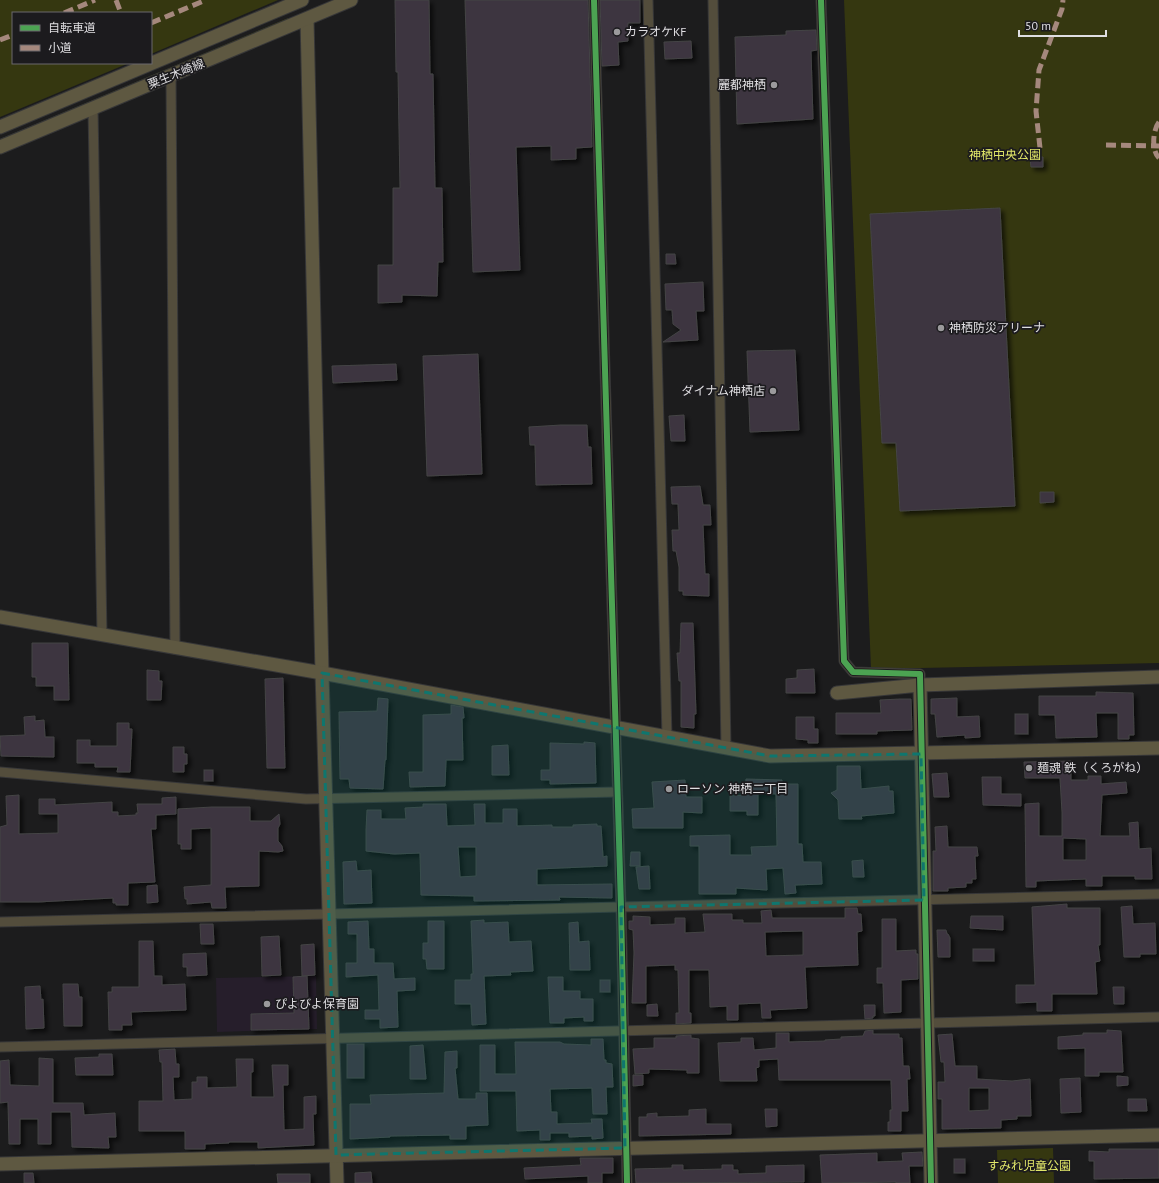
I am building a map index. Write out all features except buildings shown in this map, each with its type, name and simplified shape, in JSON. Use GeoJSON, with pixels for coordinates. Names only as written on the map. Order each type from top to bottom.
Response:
{"type":"FeatureCollection","features":[{"type":"Feature","properties":{"kind":"street","name":"粟生木崎線"},"geometry":{"type":"LineString","coordinates":[[152,63],[302,0]]}},
{"type":"Feature","properties":{"kind":"street","name":"粟生木崎線"},"geometry":{"type":"LineString","coordinates":[[0,147],[351,0]]}},
{"type":"Feature","properties":{"kind":"street"},"geometry":{"type":"LineString","coordinates":[[594,0],[614,727],[621,907],[626,1183]]}},
{"type":"Feature","properties":{"kind":"street"},"geometry":{"type":"LineString","coordinates":[[648,0],[667,737]]}},
{"type":"Feature","properties":{"kind":"street"},"geometry":{"type":"LineString","coordinates":[[713,0],[726,748]]}},
{"type":"Feature","properties":{"kind":"street"},"geometry":{"type":"LineString","coordinates":[[821,0],[844,661],[853,672],[920,674],[931,1183]]}},
{"type":"Feature","properties":{"kind":"street"},"geometry":{"type":"LineString","coordinates":[[307,19],[328,913],[337,1183]]}},
{"type":"Feature","properties":{"kind":"street","name":"粟生木崎線"},"geometry":{"type":"LineString","coordinates":[[0,127],[150,64]]}},
{"type":"Feature","properties":{"kind":"street"},"geometry":{"type":"LineString","coordinates":[[171,76],[175,648]]}},
{"type":"Feature","properties":{"kind":"street"},"geometry":{"type":"LineString","coordinates":[[93,108],[102,636]]}},
{"type":"Feature","properties":{"kind":"street"},"geometry":{"type":"LineString","coordinates":[[0,617],[102,636],[322,673],[770,756],[1159,748]]}},
{"type":"Feature","properties":{"kind":"street"},"geometry":{"type":"LineString","coordinates":[[837,693],[920,685],[1159,677]]}},
{"type":"Feature","properties":{"kind":"street"},"geometry":{"type":"LineString","coordinates":[[0,772],[306,799],[617,792]]}},
{"type":"Feature","properties":{"kind":"street"},"geometry":{"type":"LineString","coordinates":[[0,922],[1159,894]]}},
{"type":"Feature","properties":{"kind":"street"},"geometry":{"type":"LineString","coordinates":[[0,1047],[1159,1017]]}},
{"type":"Feature","properties":{"kind":"street"},"geometry":{"type":"LineString","coordinates":[[0,1164],[1159,1135]]}},
{"type":"Feature","properties":{"kind":"highlighted area"},"geometry":{"type":"Polygon","coordinates":[[[322,673],[770,756],[921,754],[924,900],[621,907],[625,1148],[336,1155],[322,673]]]}},
{"type":"Feature","properties":{"kind":"shaded area","name":"ぴよびよ保育園"},"geometry":{"type":"Polygon","coordinates":[[[316,976],[317,1029],[217,1032],[216,978],[316,976]]]}},
{"type":"Feature","properties":{"kind":"green space"},"geometry":{"type":"Polygon","coordinates":[[[0,0],[278,0],[152,54],[152,12],[12,12],[12,64],[127,64],[0,117],[0,0]]]}},
{"type":"Feature","properties":{"kind":"green space","name":"神栖中央公園"},"geometry":{"type":"Polygon","coordinates":[[[844,0],[1159,0],[1159,663],[871,669],[844,0]]]}},
{"type":"Feature","properties":{"kind":"green space"},"geometry":{"type":"Polygon","coordinates":[[[288,18],[291,24],[0,147],[0,139],[288,18]]]}},
{"type":"Feature","properties":{"kind":"green space","name":"すみれ児童公園"},"geometry":{"type":"Polygon","coordinates":[[[1053,1148],[1054,1183],[998,1183],[997,1150],[1053,1148]]]}},
{"type":"Feature","properties":{"kind":"marked path"},"geometry":{"type":"LineString","coordinates":[[66,12],[95,0]]}},
{"type":"Feature","properties":{"kind":"marked path"},"geometry":{"type":"LineString","coordinates":[[116,0],[121,12]]}},
{"type":"Feature","properties":{"kind":"marked path"},"geometry":{"type":"LineString","coordinates":[[152,23],[206,0]]}},
{"type":"Feature","properties":{"kind":"marked path"},"geometry":{"type":"LineString","coordinates":[[1040,148],[1036,111],[1039,70],[1062,9],[1063,0]]}},
{"type":"Feature","properties":{"kind":"marked path"},"geometry":{"type":"LineString","coordinates":[[0,40],[12,35]]}},
{"type":"Feature","properties":{"kind":"marked path"},"geometry":{"type":"LineString","coordinates":[[1159,122],[1154,135],[1155,150],[1159,158]]}},
{"type":"Feature","properties":{"kind":"marked path"},"geometry":{"type":"LineString","coordinates":[[1106,145],[1159,146]]}},
{"type":"Feature","properties":{"kind":"cycle path"},"geometry":{"type":"LineString","coordinates":[[594,0],[621,907],[627,1183]]}},
{"type":"Feature","properties":{"kind":"cycle path"},"geometry":{"type":"LineString","coordinates":[[821,0],[844,661],[853,672],[920,674],[931,1183]]}},
{"type":"Feature","properties":{"kind":"place","name":"カラオケKF"},"geometry":{"type":"Point","coordinates":[617,32]}},
{"type":"Feature","properties":{"kind":"place","name":"麗都神栖"},"geometry":{"type":"Point","coordinates":[774,85]}},
{"type":"Feature","properties":{"kind":"place","name":"神栖防災アリーナ"},"geometry":{"type":"Point","coordinates":[941,328]}},
{"type":"Feature","properties":{"kind":"place","name":"ダイナム神栖店"},"geometry":{"type":"Point","coordinates":[773,391]}},
{"type":"Feature","properties":{"kind":"place","name":"麺魂 鉄（くろがね）"},"geometry":{"type":"Point","coordinates":[1029,768]}},
{"type":"Feature","properties":{"kind":"place","name":"ローソン 神栖二丁目"},"geometry":{"type":"Point","coordinates":[669,789]}},
{"type":"Feature","properties":{"kind":"place","name":"ぴよびよ保育園"},"geometry":{"type":"Point","coordinates":[267,1004]}}]}
